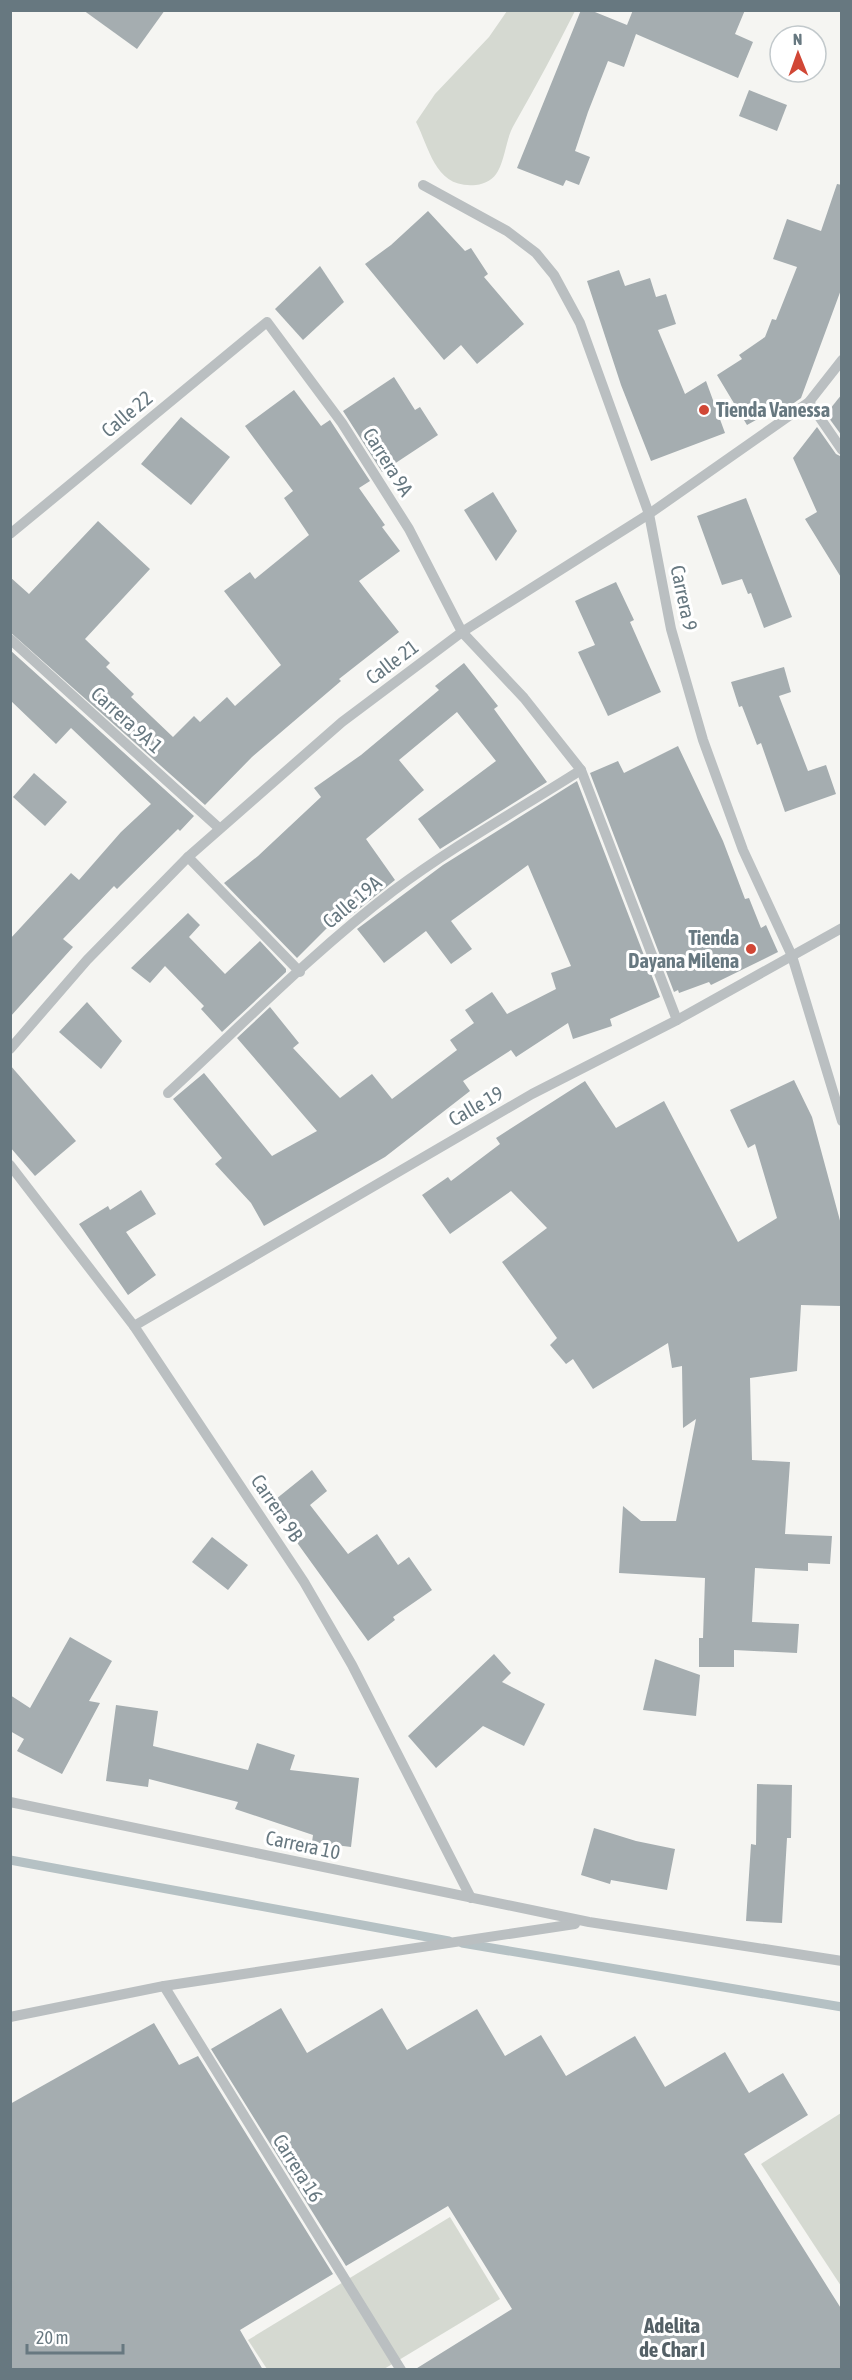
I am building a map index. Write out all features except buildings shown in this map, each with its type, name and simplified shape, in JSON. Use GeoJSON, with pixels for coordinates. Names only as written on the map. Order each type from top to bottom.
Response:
{"type":"FeatureCollection","features":[{"type":"Feature","properties":{"kind":"street","name":"Carrera 9"},"geometry":{"type":"LineString","coordinates":[[423,185],[507,231],[536,254],[554,275],[580,323],[649,514],[671,628],[703,740],[743,850],[792,956],[836,1081],[842,1121]]}},
{"type":"Feature","properties":{"kind":"street","name":"Calle 22"},"geometry":{"type":"LineString","coordinates":[[10,534],[267,322]]}},
{"type":"Feature","properties":{"kind":"street","name":"Carrera 9A"},"geometry":{"type":"LineString","coordinates":[[267,322],[348,432],[409,529],[462,632],[524,698],[581,770]]}},
{"type":"Feature","properties":{"kind":"street","name":"Calle 21"},"geometry":{"type":"LineString","coordinates":[[10,1049],[87,960],[188,857],[342,722],[462,632],[649,514],[809,402],[842,360]]}},
{"type":"Feature","properties":{"kind":"street"},"geometry":{"type":"LineString","coordinates":[[809,402],[842,450]]}},
{"type":"Feature","properties":{"kind":"street","name":"Carrera 9A 1"},"geometry":{"type":"LineString","coordinates":[[10,639],[219,828]]}},
{"type":"Feature","properties":{"kind":"street"},"geometry":{"type":"LineString","coordinates":[[581,770],[676,1020]]}},
{"type":"Feature","properties":{"kind":"street","name":"Calle 19A"},"geometry":{"type":"LineString","coordinates":[[168,1093],[300,972],[393,891],[504,816],[581,770]]}},
{"type":"Feature","properties":{"kind":"street"},"geometry":{"type":"LineString","coordinates":[[188,857],[300,972]]}},
{"type":"Feature","properties":{"kind":"street","name":"Calle 19"},"geometry":{"type":"LineString","coordinates":[[134,1326],[532,1094],[676,1020],[842,928]]}},
{"type":"Feature","properties":{"kind":"street","name":"Carrera 9B"},"geometry":{"type":"LineString","coordinates":[[10,1165],[134,1326],[304,1582],[352,1665],[471,1898]]}},
{"type":"Feature","properties":{"kind":"street","name":"Carrera 10"},"geometry":{"type":"LineString","coordinates":[[10,1802],[589,1922],[842,1961]]}},
{"type":"Feature","properties":{"kind":"street","name":"Carrera 10"},"geometry":{"type":"LineString","coordinates":[[10,2017],[164,1986],[589,1922]]}},
{"type":"Feature","properties":{"kind":"street","name":"Carrera 16"},"geometry":{"type":"LineString","coordinates":[[164,1986],[401,2370]]}},
{"type":"Feature","properties":{"kind":"shaded area"},"geometry":{"type":"Polygon","coordinates":[[[507,11],[575,11],[512,128],[496,174],[483,184],[462,185],[451,181],[436,165],[416,122],[435,94],[489,37],[507,11]]]}},
{"type":"Feature","properties":{"kind":"shaded area"},"geometry":{"type":"Polygon","coordinates":[[[841,2113],[841,2286],[761,2164],[841,2113]]]}},
{"type":"Feature","properties":{"kind":"shaded area"},"geometry":{"type":"Polygon","coordinates":[[[450,2217],[500,2299],[384,2369],[267,2369],[248,2340],[450,2217]]]}},
{"type":"Feature","properties":{"kind":"waterway"},"geometry":{"type":"LineString","coordinates":[[10,1860],[449,1941]]}},
{"type":"Feature","properties":{"kind":"waterway"},"geometry":{"type":"LineString","coordinates":[[462,1943],[842,2007]]}},
{"type":"Feature","properties":{"kind":"place","name":"Tienda Vanessa"},"geometry":{"type":"Point","coordinates":[704,410]}},
{"type":"Feature","properties":{"kind":"place","name":"Tienda Dayana Milena"},"geometry":{"type":"Point","coordinates":[751,949]}},
{"type":"Feature","properties":{"kind":"district","name":"Adelita de Char I"},"geometry":{"type":"Point","coordinates":[672,2338]}}]}
